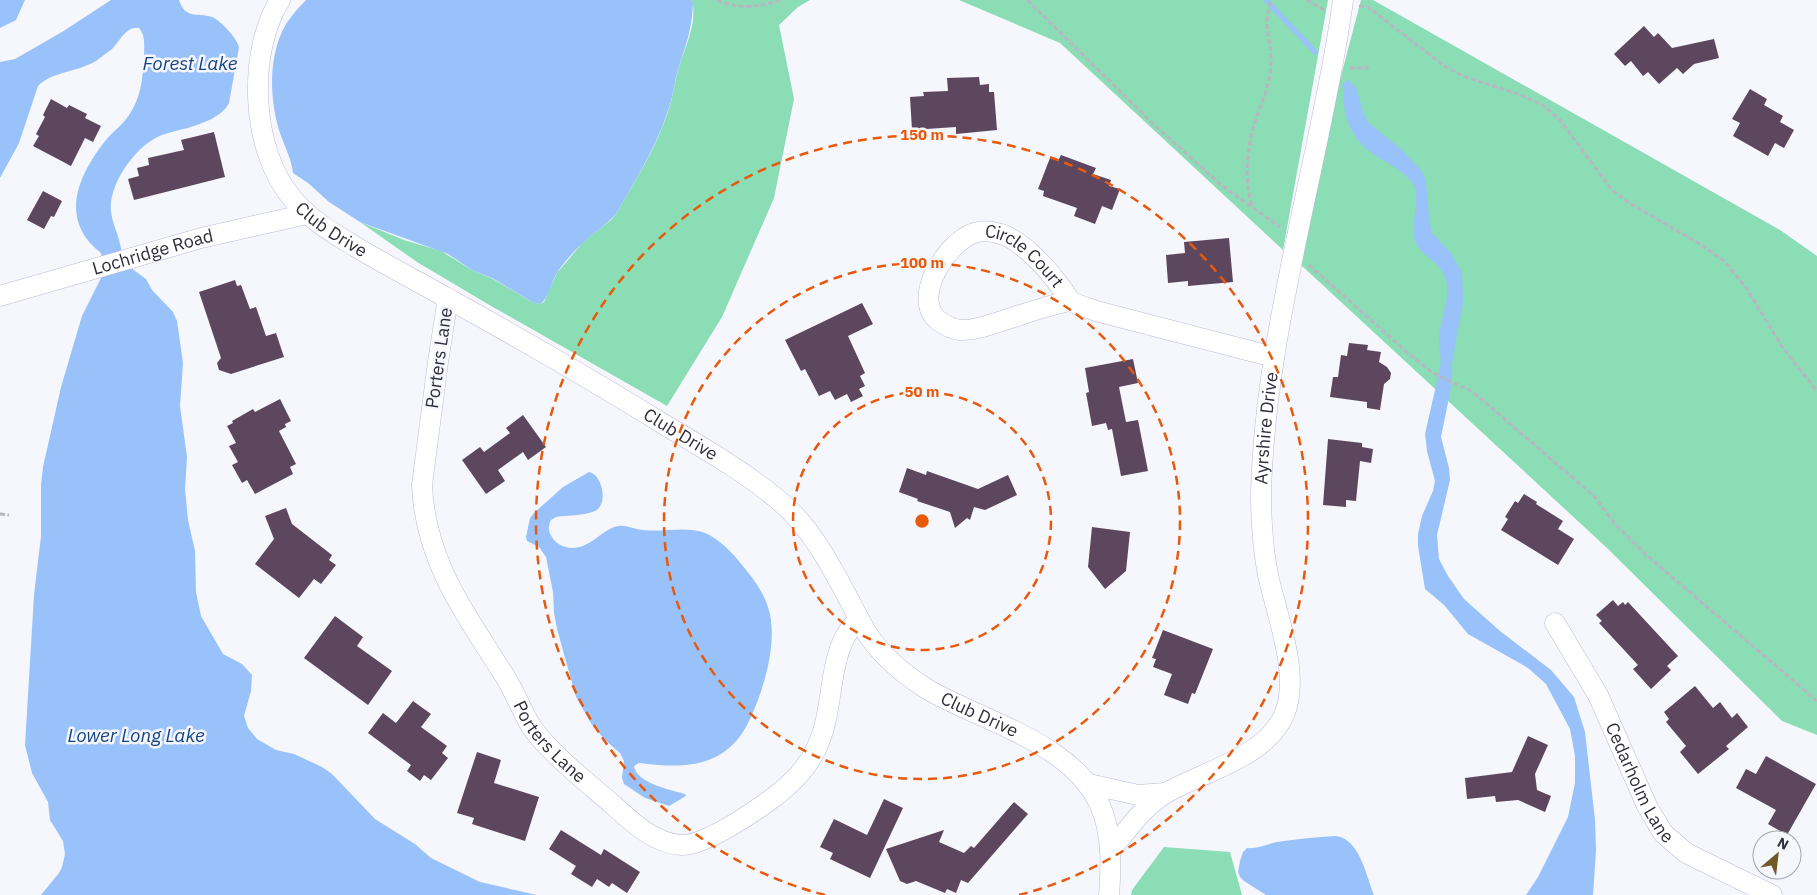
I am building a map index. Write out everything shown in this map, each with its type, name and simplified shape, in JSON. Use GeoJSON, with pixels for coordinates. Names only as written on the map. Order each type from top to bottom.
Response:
{"type":"FeatureCollection","features":[{"type":"Feature","properties":{"kind":"street","name":"Club Drive"},"geometry":{"type":"LineString","coordinates":[[280,0],[270,22],[260,61],[260,119],[266,150],[278,178],[291,197],[307,214],[331,232],[641,410],[734,467],[778,499],[804,525],[822,551],[868,635],[885,657],[911,679],[954,704],[1042,746],[1071,766],[1089,784],[1104,815],[1110,851],[1109,895]]}},
{"type":"Feature","properties":{"kind":"street","name":"Ayrshire Drive"},"geometry":{"type":"LineString","coordinates":[[1110,851],[1144,810],[1165,793],[1254,749],[1267,738],[1278,726],[1284,715],[1290,694],[1289,664],[1268,574],[1262,523],[1261,497],[1264,442],[1274,357],[1331,72],[1342,5]]}},
{"type":"Feature","properties":{"kind":"street","name":"Lochridge Road"},"geometry":{"type":"LineString","coordinates":[[0,296],[201,238],[307,214]]}},
{"type":"Feature","properties":{"kind":"street","name":"Circle Court"},"geometry":{"type":"LineString","coordinates":[[1071,301],[1053,304],[985,326],[961,330],[944,325],[936,319],[928,305],[928,296],[936,272],[953,248],[968,236],[984,232],[1002,234],[1018,243],[1047,271],[1071,301],[1096,311],[1274,357]]}},
{"type":"Feature","properties":{"kind":"street","name":"Porters Lane"},"geometry":{"type":"LineString","coordinates":[[448,298],[422,485],[423,506],[436,557],[454,597],[507,680],[534,730],[587,782],[642,828],[669,843],[692,844],[727,828],[748,815],[795,779],[816,751],[822,736],[837,659],[843,640],[859,619]]}},
{"type":"Feature","properties":{"kind":"street","name":"Cedarholm Lane"},"geometry":{"type":"LineString","coordinates":[[1555,623],[1598,695],[1647,806],[1663,833],[1686,853],[1772,895]]}},
{"type":"Feature","properties":{"kind":"street","name":"Ayrshire Drive"},"geometry":{"type":"LineString","coordinates":[[1089,784],[1138,795],[1165,793]]}},
{"type":"Feature","properties":{"kind":"path"},"geometry":{"type":"LineString","coordinates":[[717,0],[726,4],[744,7],[761,6],[781,0]]}},
{"type":"Feature","properties":{"kind":"path"},"geometry":{"type":"LineString","coordinates":[[1028,0],[1148,119],[1222,185],[1288,233],[1303,259],[1325,280],[1433,373],[1473,392],[1594,496],[1614,523],[1645,554],[1817,701]]}},
{"type":"Feature","properties":{"kind":"path"},"geometry":{"type":"LineString","coordinates":[[1252,206],[1248,193],[1249,145],[1270,73],[1271,54],[1267,26],[1270,0]]}},
{"type":"Feature","properties":{"kind":"path"},"geometry":{"type":"LineString","coordinates":[[1308,0],[1330,13],[1342,5],[1368,8],[1444,66],[1465,77],[1521,95],[1544,106],[1560,120],[1611,190],[1642,211],[1700,244],[1724,262],[1745,286],[1783,348],[1817,391]]}},
{"type":"Feature","properties":{"kind":"path"},"geometry":{"type":"LineString","coordinates":[[0,514],[9,515]]}},
{"type":"Feature","properties":{"kind":"green space"},"geometry":{"type":"Polygon","coordinates":[[[692,0],[810,0],[798,7],[779,25],[794,99],[774,198],[722,317],[667,406],[417,262],[360,222],[404,240],[441,251],[532,302],[540,304],[544,302],[557,273],[584,241],[616,214],[651,151],[668,112],[678,71],[690,36],[693,18],[692,0]]]}},
{"type":"Feature","properties":{"kind":"green space"},"geometry":{"type":"Polygon","coordinates":[[[959,0],[1328,0],[1283,250],[1060,43],[959,0]]]}},
{"type":"Feature","properties":{"kind":"green space"},"geometry":{"type":"Polygon","coordinates":[[[1361,0],[1373,0],[1780,230],[1817,256],[1817,735],[1782,721],[1607,548],[1301,265],[1340,80],[1361,0]]]}},
{"type":"Feature","properties":{"kind":"green space"},"geometry":{"type":"Polygon","coordinates":[[[1164,847],[1230,852],[1242,895],[1131,895],[1132,890],[1164,847]]]}},
{"type":"Feature","properties":{"kind":"water"},"geometry":{"type":"Polygon","coordinates":[[[0,0],[25,0],[16,20],[0,28],[0,0]]]}},
{"type":"Feature","properties":{"kind":"water","name":"Lower Long Lake"},"geometry":{"type":"Polygon","coordinates":[[[111,0],[179,0],[188,13],[212,17],[219,22],[232,34],[239,47],[229,103],[226,108],[212,119],[162,135],[143,147],[119,177],[111,200],[111,211],[124,263],[146,279],[152,290],[173,312],[177,321],[183,363],[180,406],[187,457],[185,489],[188,520],[195,551],[196,592],[201,616],[223,654],[242,664],[252,675],[251,691],[244,716],[248,728],[257,739],[276,750],[294,754],[322,767],[332,774],[375,819],[415,844],[431,858],[480,882],[537,895],[41,895],[59,873],[65,854],[63,841],[50,820],[48,802],[32,773],[25,745],[34,595],[41,536],[43,467],[61,387],[82,316],[103,274],[101,253],[88,240],[80,226],[76,212],[77,197],[87,168],[109,137],[127,119],[136,102],[143,72],[144,38],[139,28],[130,29],[112,49],[96,61],[51,77],[38,86],[19,143],[0,178],[0,62],[15,59],[62,32],[111,0]]]}},
{"type":"Feature","properties":{"kind":"water"},"geometry":{"type":"Polygon","coordinates":[[[306,0],[692,0],[693,3],[690,29],[670,106],[651,151],[616,214],[567,260],[557,273],[545,299],[540,304],[532,302],[494,279],[472,270],[448,254],[360,222],[329,202],[308,183],[293,173],[276,120],[272,92],[273,63],[280,36],[286,24],[306,0]]]}},
{"type":"Feature","properties":{"kind":"water"},"geometry":{"type":"Polygon","coordinates":[[[1347,80],[1356,87],[1364,115],[1370,124],[1401,149],[1422,171],[1426,181],[1432,233],[1451,253],[1462,273],[1463,303],[1452,363],[1451,388],[1441,437],[1450,480],[1437,535],[1439,559],[1464,599],[1500,631],[1551,670],[1574,697],[1585,732],[1595,820],[1596,850],[1593,895],[1526,895],[1538,877],[1568,817],[1575,783],[1575,756],[1570,729],[1546,684],[1528,668],[1468,634],[1444,605],[1425,589],[1418,546],[1418,534],[1422,516],[1433,491],[1435,481],[1427,451],[1425,434],[1441,361],[1439,333],[1447,297],[1446,279],[1439,267],[1422,252],[1416,243],[1413,231],[1416,196],[1413,184],[1399,170],[1364,147],[1351,129],[1343,100],[1342,85],[1347,80]]]}},
{"type":"Feature","properties":{"kind":"water"},"geometry":{"type":"Polygon","coordinates":[[[589,472],[594,474],[600,483],[603,496],[602,502],[591,513],[556,517],[551,520],[549,531],[558,543],[568,548],[579,547],[591,542],[607,530],[621,526],[654,531],[689,530],[705,533],[730,551],[750,574],[768,607],[772,634],[765,680],[755,709],[740,737],[716,757],[703,762],[672,766],[639,763],[634,766],[636,772],[647,781],[685,794],[686,796],[669,806],[645,798],[624,784],[622,778],[624,761],[620,753],[592,725],[576,697],[557,629],[553,592],[546,557],[539,547],[527,541],[526,537],[530,518],[534,513],[563,487],[589,472]]]}},
{"type":"Feature","properties":{"kind":"water"},"geometry":{"type":"Polygon","coordinates":[[[1336,836],[1351,844],[1356,851],[1361,859],[1374,895],[1266,895],[1244,881],[1238,872],[1243,852],[1247,848],[1284,841],[1336,836]]]}},
{"type":"Feature","properties":{"kind":"building"},"geometry":{"type":"Polygon","coordinates":[[[1644,26],[1654,37],[1658,33],[1672,48],[1714,39],[1719,58],[1694,64],[1683,74],[1677,68],[1659,84],[1648,72],[1643,76],[1631,61],[1625,66],[1614,54],[1644,26]]]}},
{"type":"Feature","properties":{"kind":"building"},"geometry":{"type":"Polygon","coordinates":[[[979,77],[980,85],[989,84],[989,92],[994,92],[997,130],[956,134],[956,127],[912,130],[910,97],[924,96],[923,92],[948,91],[947,78],[979,77]]]}},
{"type":"Feature","properties":{"kind":"building"},"geometry":{"type":"Polygon","coordinates":[[[1750,89],[1767,99],[1764,105],[1783,116],[1780,122],[1794,130],[1784,148],[1775,143],[1768,156],[1733,136],[1740,123],[1732,119],[1750,89]]]}},
{"type":"Feature","properties":{"kind":"building"},"geometry":{"type":"Polygon","coordinates":[[[51,99],[67,108],[69,105],[87,114],[85,118],[101,126],[93,142],[85,138],[71,166],[33,146],[39,136],[36,134],[45,117],[43,115],[51,99]]]}},
{"type":"Feature","properties":{"kind":"building"},"geometry":{"type":"Polygon","coordinates":[[[214,132],[225,177],[134,200],[128,179],[139,176],[137,168],[149,165],[148,158],[184,150],[181,140],[214,132]]]}},
{"type":"Feature","properties":{"kind":"building"},"geometry":{"type":"Polygon","coordinates":[[[1061,155],[1096,168],[1093,174],[1111,180],[1109,186],[1120,189],[1112,210],[1102,206],[1095,224],[1074,216],[1077,208],[1043,196],[1044,191],[1038,189],[1050,158],[1058,161],[1061,155]]]}},
{"type":"Feature","properties":{"kind":"building"},"geometry":{"type":"Polygon","coordinates":[[[43,191],[62,201],[54,217],[51,216],[44,229],[27,220],[43,191]]]}},
{"type":"Feature","properties":{"kind":"building"},"geometry":{"type":"Polygon","coordinates":[[[1229,238],[1233,282],[1188,286],[1188,281],[1168,283],[1166,255],[1185,253],[1184,242],[1229,238]]]}},
{"type":"Feature","properties":{"kind":"building"},"geometry":{"type":"Polygon","coordinates":[[[235,280],[237,286],[241,285],[250,309],[256,307],[266,336],[276,333],[284,357],[231,374],[219,370],[217,363],[221,358],[199,292],[235,280]]]}},
{"type":"Feature","properties":{"kind":"building"},"geometry":{"type":"Polygon","coordinates":[[[862,303],[873,324],[848,336],[865,373],[860,376],[865,386],[859,389],[863,396],[851,402],[847,394],[835,400],[830,391],[819,396],[805,369],[801,371],[785,340],[862,303]]]}},
{"type":"Feature","properties":{"kind":"building"},"geometry":{"type":"Polygon","coordinates":[[[1349,343],[1368,345],[1367,350],[1381,352],[1379,362],[1387,367],[1391,373],[1390,379],[1384,384],[1380,410],[1367,408],[1367,402],[1330,397],[1333,377],[1338,377],[1341,355],[1347,356],[1349,343]]]}},
{"type":"Feature","properties":{"kind":"building"},"geometry":{"type":"Polygon","coordinates":[[[1133,359],[1138,383],[1119,387],[1126,422],[1138,420],[1148,471],[1121,476],[1112,429],[1108,430],[1106,423],[1092,426],[1086,393],[1089,392],[1085,368],[1133,359]]]}},
{"type":"Feature","properties":{"kind":"building"},"geometry":{"type":"Polygon","coordinates":[[[280,399],[291,421],[285,424],[286,427],[279,431],[296,464],[290,467],[293,474],[255,494],[247,480],[242,483],[232,465],[238,462],[229,446],[236,443],[227,426],[253,409],[255,412],[280,399]]]}},
{"type":"Feature","properties":{"kind":"building"},"geometry":{"type":"Polygon","coordinates":[[[523,415],[546,447],[528,460],[523,452],[498,470],[505,481],[486,494],[462,460],[480,447],[484,452],[510,433],[506,428],[523,415]]]}},
{"type":"Feature","properties":{"kind":"building"},"geometry":{"type":"Polygon","coordinates":[[[1328,439],[1362,443],[1362,447],[1373,449],[1371,463],[1360,461],[1356,501],[1346,500],[1346,507],[1323,505],[1328,439]]]}},
{"type":"Feature","properties":{"kind":"building"},"geometry":{"type":"Polygon","coordinates":[[[907,468],[926,475],[927,471],[978,489],[1008,475],[1017,495],[985,510],[974,507],[970,520],[967,518],[955,528],[950,512],[917,501],[918,499],[899,492],[907,468]]]}},
{"type":"Feature","properties":{"kind":"building"},"geometry":{"type":"Polygon","coordinates":[[[1524,494],[1563,521],[1558,529],[1574,539],[1558,565],[1501,530],[1508,519],[1505,517],[1515,501],[1518,503],[1524,494]]]}},
{"type":"Feature","properties":{"kind":"building"},"geometry":{"type":"Polygon","coordinates":[[[286,508],[292,524],[332,555],[329,560],[336,565],[321,584],[314,579],[299,598],[255,564],[274,539],[265,516],[286,508]]]}},
{"type":"Feature","properties":{"kind":"building"},"geometry":{"type":"Polygon","coordinates":[[[1092,527],[1130,532],[1126,571],[1105,589],[1088,567],[1092,527]]]}},
{"type":"Feature","properties":{"kind":"building"},"geometry":{"type":"Polygon","coordinates":[[[1613,600],[1618,606],[1623,602],[1625,605],[1628,602],[1678,656],[1667,666],[1671,670],[1651,689],[1633,669],[1638,665],[1599,623],[1602,621],[1596,615],[1613,600]]]}},
{"type":"Feature","properties":{"kind":"building"},"geometry":{"type":"Polygon","coordinates":[[[335,616],[363,637],[357,646],[392,671],[368,705],[304,658],[335,616]]]}},
{"type":"Feature","properties":{"kind":"building"},"geometry":{"type":"Polygon","coordinates":[[[1163,630],[1213,649],[1195,694],[1192,693],[1188,704],[1164,695],[1172,674],[1153,667],[1156,659],[1152,658],[1163,630]]]}},
{"type":"Feature","properties":{"kind":"building"},"geometry":{"type":"Polygon","coordinates":[[[1695,686],[1713,708],[1720,702],[1732,718],[1737,713],[1748,727],[1726,746],[1729,749],[1698,774],[1680,752],[1686,746],[1666,722],[1669,719],[1664,712],[1695,686]]]}},
{"type":"Feature","properties":{"kind":"building"},"geometry":{"type":"Polygon","coordinates":[[[413,701],[431,714],[421,727],[447,746],[442,753],[448,758],[431,780],[424,775],[420,781],[407,771],[411,765],[368,733],[383,713],[396,723],[413,701]]]}},
{"type":"Feature","properties":{"kind":"building"},"geometry":{"type":"Polygon","coordinates":[[[1528,736],[1548,745],[1535,774],[1537,790],[1551,796],[1545,812],[1518,800],[1496,802],[1495,796],[1467,799],[1465,778],[1512,772],[1528,736]]]}},
{"type":"Feature","properties":{"kind":"building"},"geometry":{"type":"Polygon","coordinates":[[[477,752],[501,760],[494,783],[539,797],[525,841],[472,824],[474,818],[457,813],[477,752]]]}},
{"type":"Feature","properties":{"kind":"building"},"geometry":{"type":"Polygon","coordinates":[[[1766,756],[1816,784],[1790,830],[1778,830],[1768,824],[1776,810],[1736,788],[1746,769],[1756,774],[1766,756]]]}},
{"type":"Feature","properties":{"kind":"building"},"geometry":{"type":"Polygon","coordinates":[[[884,799],[903,808],[870,878],[830,859],[833,853],[820,847],[834,819],[867,835],[884,799]]]}},
{"type":"Feature","properties":{"kind":"building"},"geometry":{"type":"Polygon","coordinates":[[[1014,802],[1028,814],[968,883],[961,880],[956,893],[947,889],[945,893],[916,881],[907,884],[900,881],[886,849],[944,830],[939,842],[964,853],[971,846],[974,848],[1014,802]]]}},
{"type":"Feature","properties":{"kind":"building"},"geometry":{"type":"Polygon","coordinates":[[[561,830],[601,855],[604,849],[640,872],[627,893],[612,883],[609,887],[597,879],[592,887],[571,874],[576,866],[549,849],[561,830]]]}},
{"type":"Feature","properties":{"kind":"waterway"},"geometry":{"type":"LineString","coordinates":[[1266,0],[1315,52]]}},
{"type":"Feature","properties":{"kind":"water label","name":"Forest Lake"},"geometry":{"type":"Point","coordinates":[190,63]}}]}
